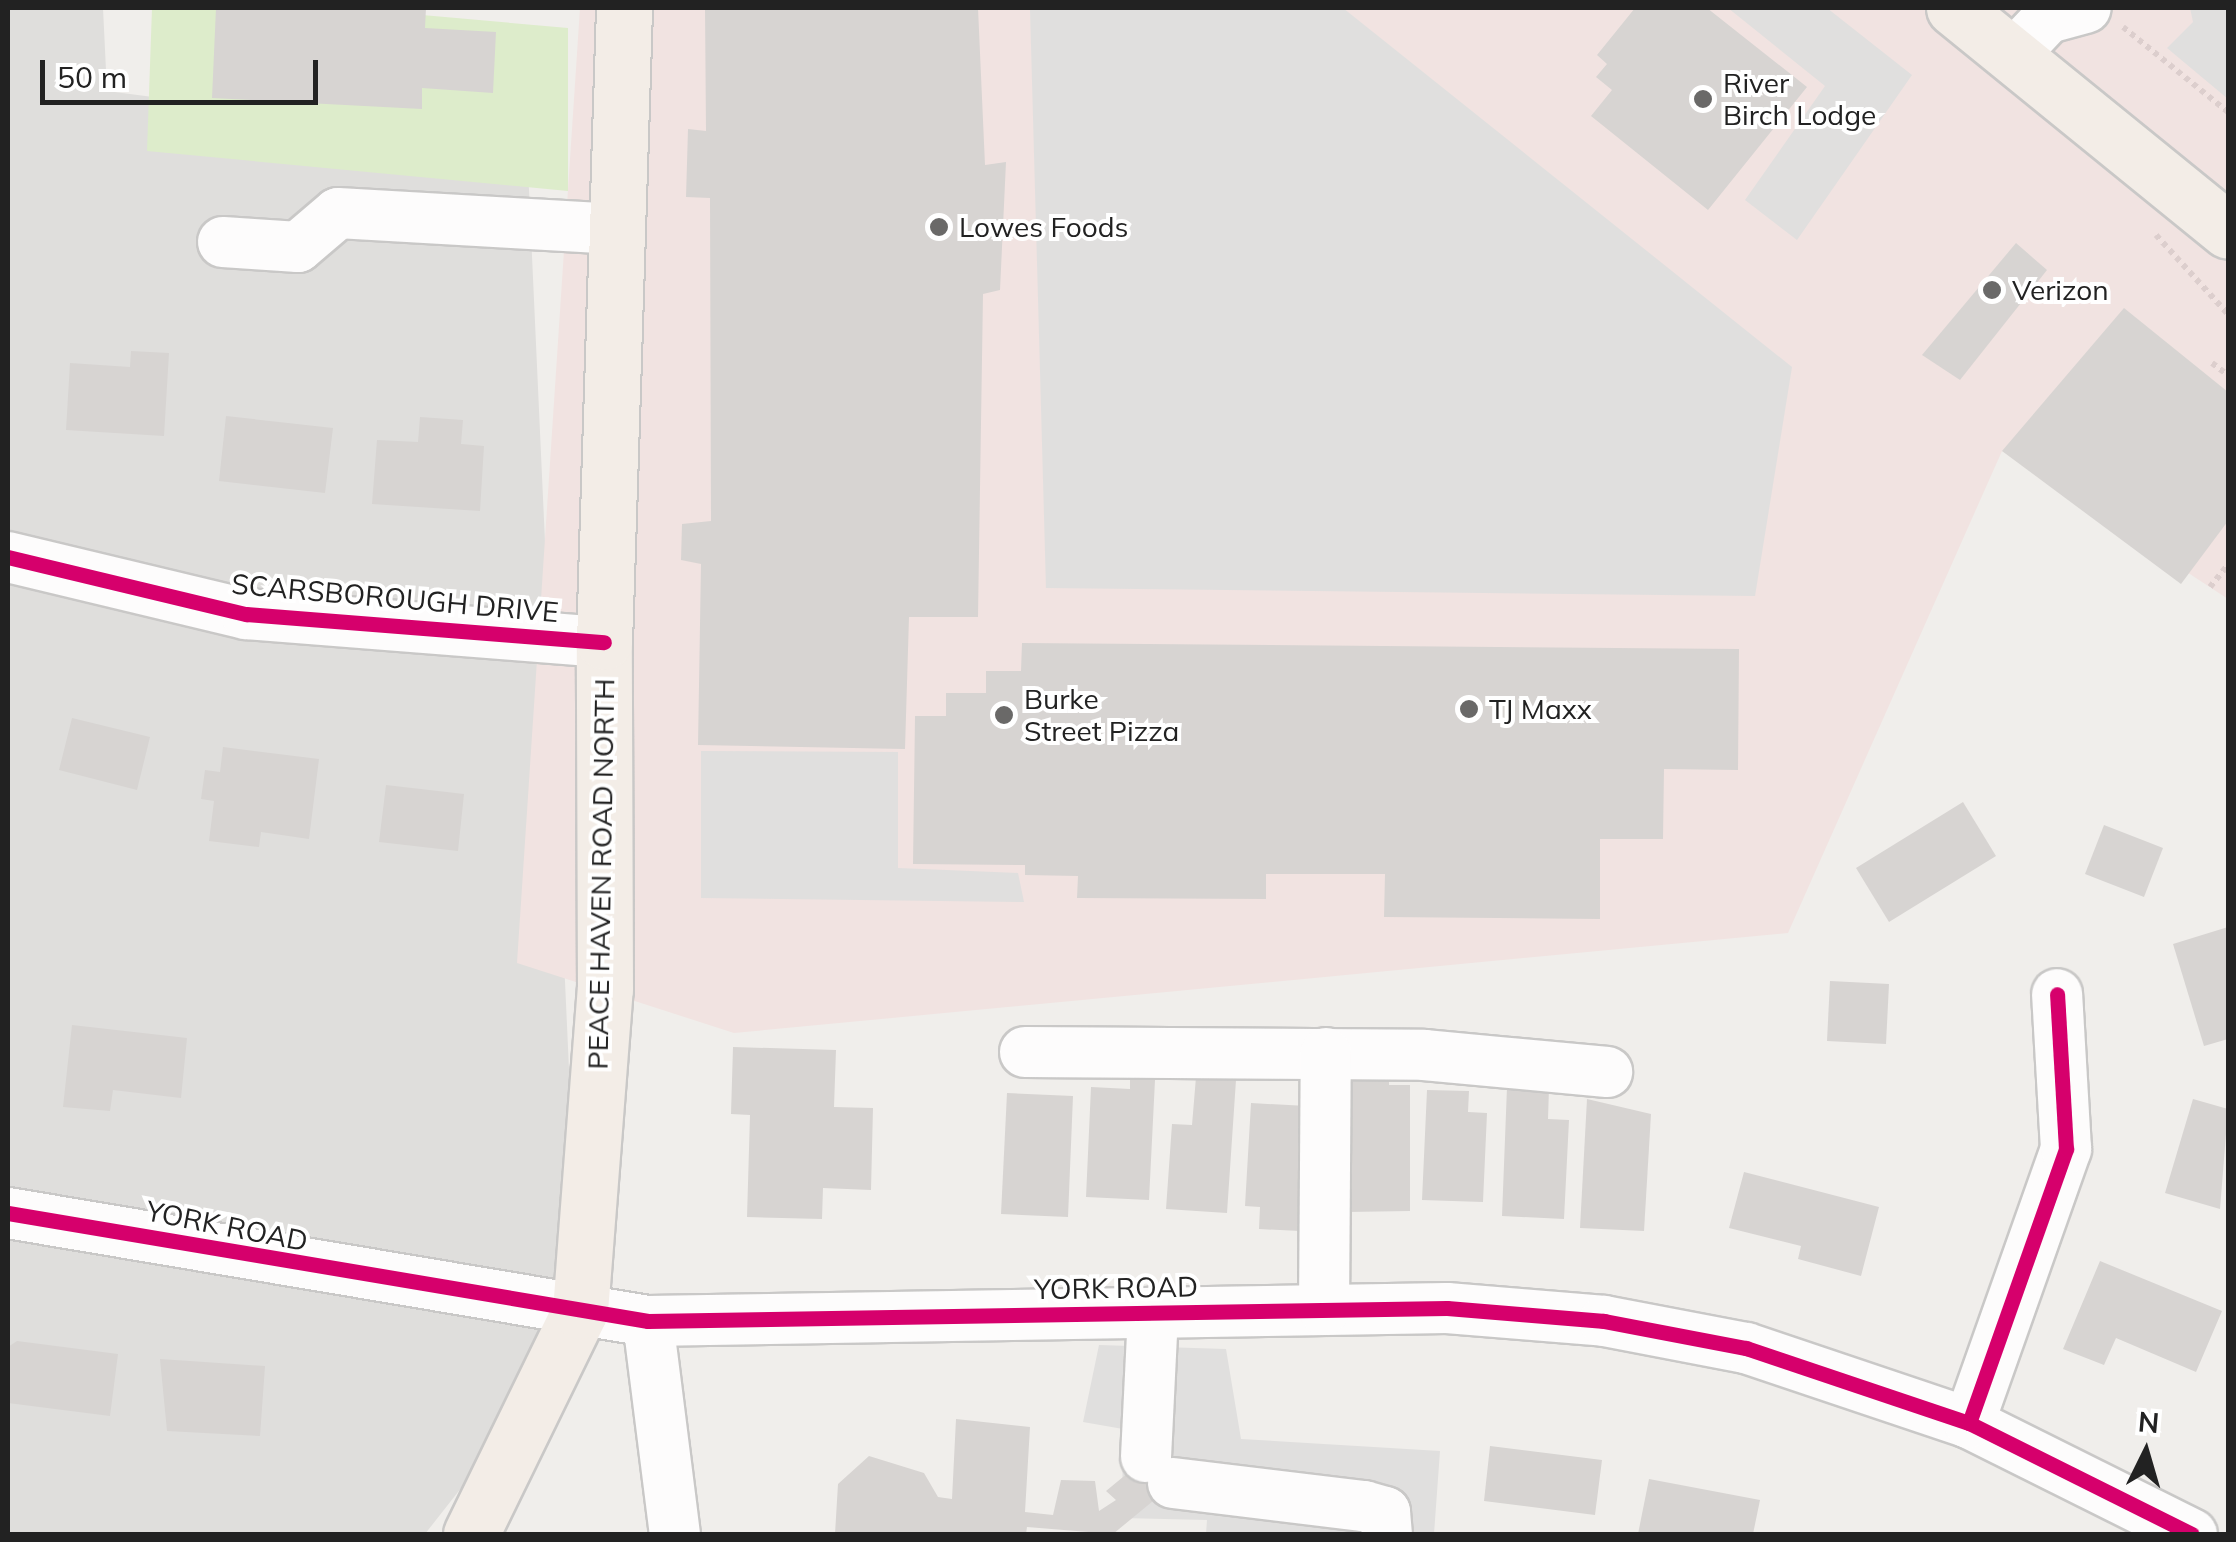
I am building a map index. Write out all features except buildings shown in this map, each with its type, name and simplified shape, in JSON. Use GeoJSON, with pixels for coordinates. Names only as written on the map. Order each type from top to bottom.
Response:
{"type":"FeatureCollection","features":[{"type":"Feature","properties":{"kind":"main road","name":"PEACE HAVEN ROAD NORTH"},"geometry":{"type":"LineString","coordinates":[[472,1534],[580,1310],[605,989],[604,642],[614,228],[624,8]]}},
{"type":"Feature","properties":{"kind":"main road"},"geometry":{"type":"LineString","coordinates":[[1954,8],[2063,23],[2228,231]]}},
{"type":"Feature","properties":{"kind":"street"},"geometry":{"type":"LineString","coordinates":[[223,242],[298,247],[338,213],[614,228]]}},
{"type":"Feature","properties":{"kind":"street","name":"SCARSBOROUGH DRIVE"},"geometry":{"type":"LineString","coordinates":[[8,557],[246,614],[604,642]]}},
{"type":"Feature","properties":{"kind":"street"},"geometry":{"type":"LineString","coordinates":[[1969,1423],[2066,1148],[2058,994]]}},
{"type":"Feature","properties":{"kind":"street"},"geometry":{"type":"LineString","coordinates":[[1026,1052],[1326,1054],[1607,1072]]}},
{"type":"Feature","properties":{"kind":"street"},"geometry":{"type":"LineString","coordinates":[[1324,1310],[1326,1054]]}},
{"type":"Feature","properties":{"kind":"street","name":"YORK ROAD"},"geometry":{"type":"LineString","coordinates":[[8,1213],[648,1321],[1324,1310],[1604,1321],[1746,1348],[1969,1423],[2192,1534]]}},
{"type":"Feature","properties":{"kind":"street"},"geometry":{"type":"LineString","coordinates":[[1154,1312],[1159,1470],[1261,1517],[1364,1506],[1385,1512],[1388,1534]]}},
{"type":"Feature","properties":{"kind":"street"},"geometry":{"type":"LineString","coordinates":[[648,1321],[675,1534]]}},
{"type":"Feature","properties":{"kind":"path"},"geometry":{"type":"LineString","coordinates":[[2063,23],[2228,112]]}},
{"type":"Feature","properties":{"kind":"path"},"geometry":{"type":"LineString","coordinates":[[2151,230],[2228,314]]}},
{"type":"Feature","properties":{"kind":"path"},"geometry":{"type":"LineString","coordinates":[[2212,363],[2228,376]]}},
{"type":"Feature","properties":{"kind":"path"},"geometry":{"type":"LineString","coordinates":[[2210,587],[2228,565]]}},
{"type":"Feature","properties":{"kind":"shaded area"},"geometry":{"type":"Polygon","coordinates":[[[8,8],[103,8],[107,91],[527,146],[580,1311],[553,1371],[425,1534],[8,1534],[8,8]]]}},
{"type":"Feature","properties":{"kind":"shaded area"},"geometry":{"type":"Polygon","coordinates":[[[580,8],[2228,8],[2228,599],[2002,451],[1788,933],[734,1033],[517,963],[580,8]]]}},
{"type":"Feature","properties":{"kind":"shaded area"},"geometry":{"type":"Polygon","coordinates":[[[1030,8],[1343,8],[1792,367],[1755,596],[1046,588],[1030,8]]]}},
{"type":"Feature","properties":{"kind":"shaded area"},"geometry":{"type":"Polygon","coordinates":[[[1728,8],[1827,8],[1912,75],[1797,240],[1745,200],[1825,86],[1728,8]]]}},
{"type":"Feature","properties":{"kind":"shaded area"},"geometry":{"type":"Polygon","coordinates":[[[2190,8],[2228,8],[2228,99],[2167,48],[2193,22],[2190,8]]]}},
{"type":"Feature","properties":{"kind":"shaded area"},"geometry":{"type":"Polygon","coordinates":[[[701,751],[898,752],[898,868],[1018,873],[1024,902],[701,898],[701,751]]]}},
{"type":"Feature","properties":{"kind":"shaded area"},"geometry":{"type":"Polygon","coordinates":[[[1099,1345],[1226,1349],[1241,1439],[1440,1451],[1434,1534],[1206,1534],[1207,1520],[1122,1518],[1123,1429],[1083,1422],[1099,1345]]]}},
{"type":"Feature","properties":{"kind":"green space"},"geometry":{"type":"Polygon","coordinates":[[[152,8],[343,8],[568,28],[568,191],[147,151],[152,8]]]}},
{"type":"Feature","properties":{"kind":"cycle path"},"geometry":{"type":"LineString","coordinates":[[8,557],[246,614],[604,642]]}},
{"type":"Feature","properties":{"kind":"cycle path"},"geometry":{"type":"LineString","coordinates":[[1969,1423],[2066,1149],[2057,994]]}},
{"type":"Feature","properties":{"kind":"cycle path"},"geometry":{"type":"LineString","coordinates":[[8,1213],[648,1321],[1447,1308],[1604,1321],[1746,1348],[1969,1423],[2192,1534]]}},
{"type":"Feature","properties":{"kind":"place","name":"River Birch Lodge"},"geometry":{"type":"Point","coordinates":[1703,99]}},
{"type":"Feature","properties":{"kind":"place","name":"Lowes Foods"},"geometry":{"type":"Point","coordinates":[939,227]}},
{"type":"Feature","properties":{"kind":"place","name":"Verizon"},"geometry":{"type":"Point","coordinates":[1992,290]}},
{"type":"Feature","properties":{"kind":"place","name":"TJ Maxx"},"geometry":{"type":"Point","coordinates":[1469,709]}},
{"type":"Feature","properties":{"kind":"place","name":"Burke Street Pizza"},"geometry":{"type":"Point","coordinates":[1004,715]}}]}
